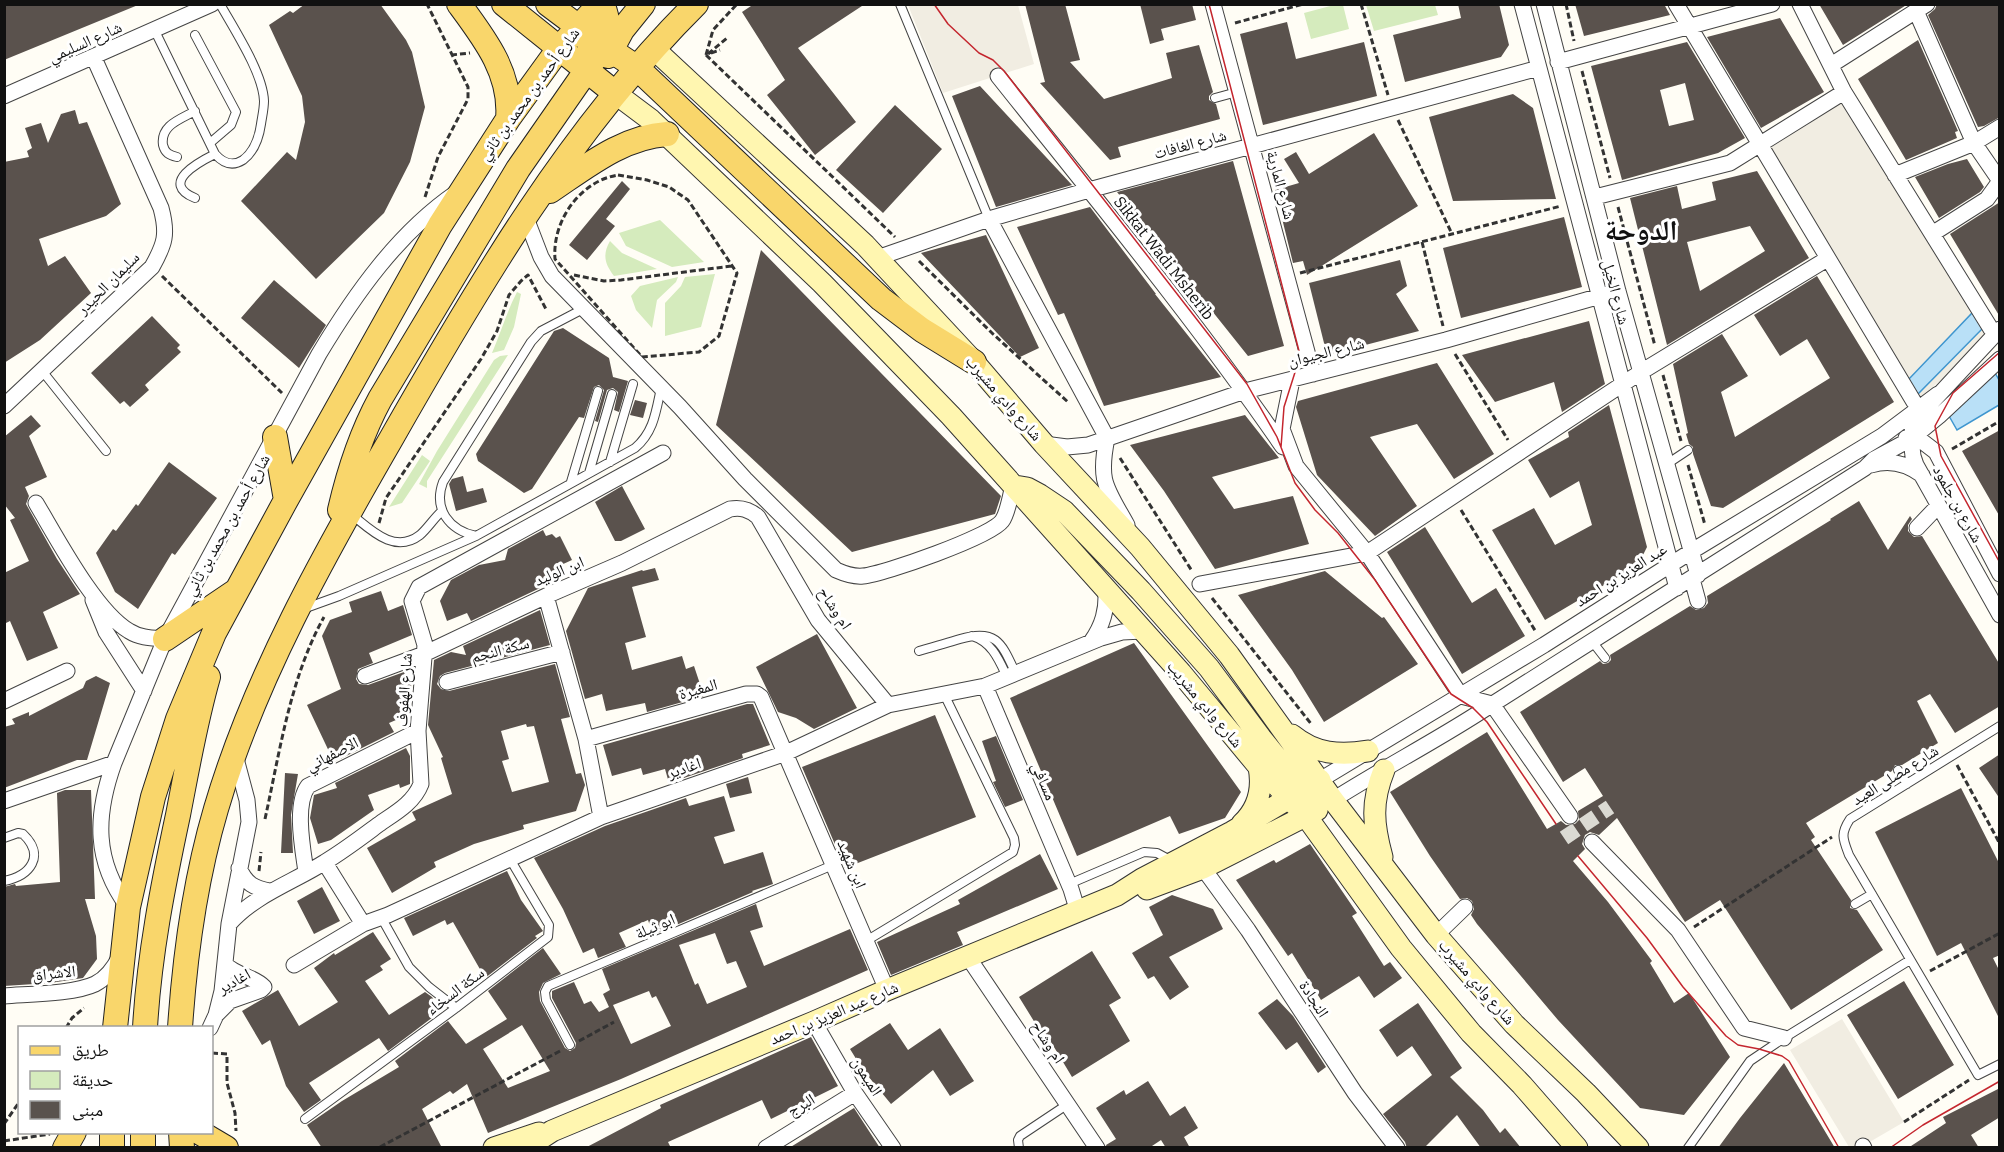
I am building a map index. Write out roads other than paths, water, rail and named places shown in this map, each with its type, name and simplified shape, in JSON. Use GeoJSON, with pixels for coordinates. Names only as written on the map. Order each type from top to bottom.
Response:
{"type":"FeatureCollection","features":[{"type":"Feature","properties":{"kind":"main road"},"geometry":{"type":"LineString","coordinates":[[459,4],[492,51],[503,76],[508,97],[508,119]]}},
{"type":"Feature","properties":{"kind":"main road"},"geometry":{"type":"LineString","coordinates":[[504,4],[615,93]]}},
{"type":"Feature","properties":{"kind":"main road"},"geometry":{"type":"LineString","coordinates":[[548,4],[636,68],[881,300],[916,327],[974,362]]}},
{"type":"Feature","properties":{"kind":"main road"},"geometry":{"type":"LineString","coordinates":[[602,4],[653,48]]}},
{"type":"Feature","properties":{"kind":"main road"},"geometry":{"type":"LineString","coordinates":[[602,4],[607,22],[608,71],[615,93]]}},
{"type":"Feature","properties":{"kind":"main road","name":"شارع أحمد بن محمد بن ثاني"},"geometry":{"type":"LineString","coordinates":[[115,1026],[128,907],[153,797],[192,684],[214,633],[414,271],[463,188],[508,119],[560,47],[602,4]]}},
{"type":"Feature","properties":{"kind":"main road"},"geometry":{"type":"LineString","coordinates":[[332,544],[353,462],[372,414],[504,191],[588,70],[643,4]]}},
{"type":"Feature","properties":{"kind":"main road"},"geometry":{"type":"LineString","coordinates":[[180,1026],[183,977],[191,920],[202,863],[217,807],[256,699],[298,610],[349,512],[445,344],[532,208],[615,93],[653,48],[696,4]]}},
{"type":"Feature","properties":{"kind":"main road"},"geometry":{"type":"LineString","coordinates":[[560,47],[577,43],[634,52],[653,48]]}},
{"type":"Feature","properties":{"kind":"main road"},"geometry":{"type":"LineString","coordinates":[[532,208],[608,153],[659,127]]}},
{"type":"Feature","properties":{"kind":"main road"},"geometry":{"type":"LineString","coordinates":[[275,437],[286,500]]}},
{"type":"Feature","properties":{"kind":"main road"},"geometry":{"type":"LineString","coordinates":[[165,639],[233,599]]}},
{"type":"Feature","properties":{"kind":"main road"},"geometry":{"type":"LineString","coordinates":[[145,1026],[153,952],[177,818],[206,685],[233,599]]}},
{"type":"Feature","properties":{"kind":"main road"},"geometry":{"type":"LineString","coordinates":[[64,1148],[73,1134]]}},
{"type":"Feature","properties":{"kind":"main road"},"geometry":{"type":"LineString","coordinates":[[207,1134],[231,1140]]}},
{"type":"Feature","properties":{"kind":"street","name":"شارع السليمي"},"geometry":{"type":"LineString","coordinates":[[4,96],[212,4]]}},
{"type":"Feature","properties":{"kind":"street","name":"شارع المارية"},"geometry":{"type":"LineString","coordinates":[[1213,4],[1313,374]]}},
{"type":"Feature","properties":{"kind":"street","name":"شارع الخيل"},"geometry":{"type":"LineString","coordinates":[[1522,4],[1677,588]]}},
{"type":"Feature","properties":{"kind":"street","name":"شارع الخيل"},"geometry":{"type":"LineString","coordinates":[[1544,4],[1618,291],[1692,551],[1698,601]]}},
{"type":"Feature","properties":{"kind":"street"},"geometry":{"type":"LineString","coordinates":[[1676,4],[1914,402]]}},
{"type":"Feature","properties":{"kind":"street"},"geometry":{"type":"LineString","coordinates":[[1558,62],[1772,4]]}},
{"type":"Feature","properties":{"kind":"street"},"geometry":{"type":"LineString","coordinates":[[1800,4],[1844,92],[1932,234],[1995,329]]}},
{"type":"Feature","properties":{"kind":"street"},"geometry":{"type":"LineString","coordinates":[[1831,65],[1922,8],[1974,142],[2000,181],[1987,199],[1932,234]]}},
{"type":"Feature","properties":{"kind":"street","name":"شارع وادي مشيرب"},"geometry":{"type":"LineString","coordinates":[[653,48],[789,173],[877,258],[1140,547],[1229,655],[1278,723],[1304,789]]}},
{"type":"Feature","properties":{"kind":"street"},"geometry":{"type":"LineString","coordinates":[[1515,74],[1533,48]]}},
{"type":"Feature","properties":{"kind":"street","name":"سليمان الحيدر"},"geometry":{"type":"LineString","coordinates":[[4,406],[43,372],[152,267],[166,236],[161,208],[94,58]]}},
{"type":"Feature","properties":{"kind":"street","name":"شارع الغافات"},"geometry":{"type":"LineString","coordinates":[[877,258],[989,219],[1089,190],[1539,68]]}},
{"type":"Feature","properties":{"kind":"street","name":"Sikkat Wadi Msherib"},"geometry":{"type":"LineString","coordinates":[[998,76],[1245,391],[1296,466],[1367,553],[1461,696]]}},
{"type":"Feature","properties":{"kind":"street"},"geometry":{"type":"LineString","coordinates":[[1595,197],[1730,163],[1758,143],[1844,92]]}},
{"type":"Feature","properties":{"kind":"street"},"geometry":{"type":"LineString","coordinates":[[615,93],[659,127],[822,283],[951,416],[1106,589],[1106,611],[1091,642]]}},
{"type":"Feature","properties":{"kind":"street"},"geometry":{"type":"LineString","coordinates":[[1895,174],[1974,142],[2000,127]]}},
{"type":"Feature","properties":{"kind":"street","name":"شارع أحمد بن محمد بن ثاني"},"geometry":{"type":"LineString","coordinates":[[128,907],[110,880],[101,851],[101,812],[114,763],[165,639],[338,322],[366,284],[416,225],[437,206],[463,188]]}},
{"type":"Feature","properties":{"kind":"street"},"geometry":{"type":"LineString","coordinates":[[532,208],[545,264],[552,276],[661,388],[745,479],[836,570],[853,576],[870,575],[952,548],[992,530],[1003,520],[1013,486]]}},
{"type":"Feature","properties":{"kind":"street"},"geometry":{"type":"LineString","coordinates":[[989,219],[1107,438],[1102,462],[1105,485],[1140,547]]}},
{"type":"Feature","properties":{"kind":"street"},"geometry":{"type":"LineString","coordinates":[[1200,584],[1367,553],[1641,372],[1827,259]]}},
{"type":"Feature","properties":{"kind":"street","name":"شارع الجيوان"},"geometry":{"type":"LineString","coordinates":[[1044,444],[1077,447],[1245,391],[1446,340],[1618,291]]}},
{"type":"Feature","properties":{"kind":"street","name":"عبد العزيز بن احمد"},"geometry":{"type":"LineString","coordinates":[[1911,439],[1913,426],[1920,415],[1995,329]]}},
{"type":"Feature","properties":{"kind":"street"},"geometry":{"type":"LineString","coordinates":[[1333,800],[1492,704],[1865,468],[1874,459],[1911,439],[1940,416],[2000,359]]}},
{"type":"Feature","properties":{"kind":"street","name":"Sikkat Wadi Msherib"},"geometry":{"type":"LineString","coordinates":[[1292,380],[1282,429],[1296,466]]}},
{"type":"Feature","properties":{"kind":"street","name":"عبد العزيز بن احمد"},"geometry":{"type":"LineString","coordinates":[[1304,789],[1461,696],[1692,551],[1882,436],[1938,394]]}},
{"type":"Feature","properties":{"kind":"street","name":"شارع بن جلمود"},"geometry":{"type":"LineString","coordinates":[[1882,436],[1894,435],[1911,439],[1927,444],[1936,452],[2000,574]]}},
{"type":"Feature","properties":{"kind":"street","name":"شارع بن جلمود"},"geometry":{"type":"LineString","coordinates":[[1911,439],[1913,456],[1922,475],[2000,615]]}},
{"type":"Feature","properties":{"kind":"street","name":"شارع الهفوف"},"geometry":{"type":"LineString","coordinates":[[229,924],[245,907],[270,891],[325,863],[404,807],[417,793],[421,775],[418,731],[424,639],[412,607],[413,596],[419,587],[663,453]]}},
{"type":"Feature","properties":{"kind":"street"},"geometry":{"type":"LineString","coordinates":[[1865,468],[1884,462],[1894,462],[1914,469],[1922,475]]}},
{"type":"Feature","properties":{"kind":"street"},"geometry":{"type":"LineString","coordinates":[[1013,486],[1026,488],[1064,511],[1141,591],[1209,668],[1304,789]]}},
{"type":"Feature","properties":{"kind":"street"},"geometry":{"type":"LineString","coordinates":[[36,502],[90,591],[116,622],[142,637],[165,639]]}},
{"type":"Feature","properties":{"kind":"street"},"geometry":{"type":"LineString","coordinates":[[1917,528],[1938,506]]}},
{"type":"Feature","properties":{"kind":"street","name":"ابن الوليد"},"geometry":{"type":"LineString","coordinates":[[365,676],[424,654],[622,563],[730,509],[745,509],[758,517],[762,523]]}},
{"type":"Feature","properties":{"kind":"street","name":"ام وشاح"},"geometry":{"type":"LineString","coordinates":[[762,523],[818,620],[888,705]]}},
{"type":"Feature","properties":{"kind":"street","name":"شارع وادي مشريب"},"geometry":{"type":"LineString","coordinates":[[1106,589],[1259,767],[1333,800]]}},
{"type":"Feature","properties":{"kind":"street"},"geometry":{"type":"LineString","coordinates":[[90,591],[106,632],[144,691]]}},
{"type":"Feature","properties":{"kind":"street"},"geometry":{"type":"LineString","coordinates":[[546,596],[585,739],[601,817]]}},
{"type":"Feature","properties":{"kind":"street","name":"اغادير"},"geometry":{"type":"LineString","coordinates":[[294,965],[363,924],[601,817],[786,753],[888,705],[985,686],[1112,634],[1143,631]]}},
{"type":"Feature","properties":{"kind":"street","name":"سكة النجم"},"geometry":{"type":"LineString","coordinates":[[447,682],[562,652]]}},
{"type":"Feature","properties":{"kind":"street"},"geometry":{"type":"LineString","coordinates":[[6,696],[67,671]]}},
{"type":"Feature","properties":{"kind":"street","name":"مسافي"},"geometry":{"type":"LineString","coordinates":[[985,686],[1070,887],[1087,908]]}},
{"type":"Feature","properties":{"kind":"street","name":"المغيرة"},"geometry":{"type":"LineString","coordinates":[[585,739],[752,693],[761,697],[786,753]]}},
{"type":"Feature","properties":{"kind":"street"},"geometry":{"type":"LineString","coordinates":[[1461,696],[1492,704],[1570,816]]}},
{"type":"Feature","properties":{"kind":"street"},"geometry":{"type":"LineString","coordinates":[[1278,723],[1301,742],[1321,751],[1341,754],[1368,751]]}},
{"type":"Feature","properties":{"kind":"street","name":"الاصفهاني"},"geometry":{"type":"LineString","coordinates":[[306,872],[302,805],[303,793],[308,786],[418,731]]}},
{"type":"Feature","properties":{"kind":"street"},"geometry":{"type":"LineString","coordinates":[[213,1021],[249,822],[235,752]]}},
{"type":"Feature","properties":{"kind":"street","name":"ابن شهيد"},"geometry":{"type":"LineString","coordinates":[[786,753],[886,990]]}},
{"type":"Feature","properties":{"kind":"street"},"geometry":{"type":"LineString","coordinates":[[4,801],[114,763]]}},
{"type":"Feature","properties":{"kind":"street"},"geometry":{"type":"LineString","coordinates":[[1232,832],[1246,820],[1256,805],[1260,789],[1259,767]]}},
{"type":"Feature","properties":{"kind":"street"},"geometry":{"type":"LineString","coordinates":[[1384,770],[1376,790],[1374,826],[1385,867]]}},
{"type":"Feature","properties":{"kind":"street","name":"شارع وادي مشريب"},"geometry":{"type":"LineString","coordinates":[[1304,789],[1306,816]]}},
{"type":"Feature","properties":{"kind":"street","name":"شارع عبد العزيز بن احمد"},"geometry":{"type":"LineString","coordinates":[[526,1148],[552,1131],[1117,895],[1142,879],[1232,832],[1304,789]]}},
{"type":"Feature","properties":{"kind":"street","name":"شارع وادي مشيرب"},"geometry":{"type":"LineString","coordinates":[[1333,800],[1436,935],[1514,1024],[1638,1148]]}},
{"type":"Feature","properties":{"kind":"street","name":"شارع عبد العزيز بن احمد"},"geometry":{"type":"LineString","coordinates":[[1117,895],[1147,889],[1203,868],[1333,800]]}},
{"type":"Feature","properties":{"kind":"street"},"geometry":{"type":"LineString","coordinates":[[1306,816],[1401,948],[1464,1024],[1577,1148]]}},
{"type":"Feature","properties":{"kind":"street"},"geometry":{"type":"LineString","coordinates":[[1592,842],[1681,935],[1743,1028],[1784,1038]]}},
{"type":"Feature","properties":{"kind":"street"},"geometry":{"type":"LineString","coordinates":[[325,863],[363,924]]}},
{"type":"Feature","properties":{"kind":"street"},"geometry":{"type":"LineString","coordinates":[[239,868],[251,886],[270,891]]}},
{"type":"Feature","properties":{"kind":"street","name":"النجادة"},"geometry":{"type":"LineString","coordinates":[[1203,868],[1248,930],[1355,1093],[1397,1148]]}},
{"type":"Feature","properties":{"kind":"street"},"geometry":{"type":"LineString","coordinates":[[1436,935],[1466,907]]}},
{"type":"Feature","properties":{"kind":"street","name":"الاشراق"},"geometry":{"type":"LineString","coordinates":[[4,996],[87,987],[96,984],[116,965],[122,948]]}},
{"type":"Feature","properties":{"kind":"street","name":"ام وشاح"},"geometry":{"type":"LineString","coordinates":[[968,957],[1097,1148]]}},
{"type":"Feature","properties":{"kind":"street","name":"اغادير"},"geometry":{"type":"LineString","coordinates":[[213,1021],[230,1001],[264,987],[257,981],[236,974],[225,964]]}},
{"type":"Feature","properties":{"kind":"street","name":"الميمون"},"geometry":{"type":"LineString","coordinates":[[814,1022],[855,1093],[893,1148]]}},
{"type":"Feature","properties":{"kind":"street","name":"البرج"},"geometry":{"type":"LineString","coordinates":[[766,1148],[855,1093]]}},
{"type":"Feature","properties":{"kind":"street","name":"شارع عبد العزيز بن احمد"},"geometry":{"type":"LineString","coordinates":[[494,1148],[531,1134],[552,1131]]}},
{"type":"Feature","properties":{"kind":"lane"},"geometry":{"type":"LineString","coordinates":[[155,31],[215,154],[228,164],[236,164],[246,158],[259,141],[264,101],[249,57],[220,4]]}},
{"type":"Feature","properties":{"kind":"lane"},"geometry":{"type":"LineString","coordinates":[[900,4],[989,219]]}},
{"type":"Feature","properties":{"kind":"lane"},"geometry":{"type":"LineString","coordinates":[[195,35],[236,112],[231,125],[210,143]]}},
{"type":"Feature","properties":{"kind":"lane"},"geometry":{"type":"LineString","coordinates":[[1215,98],[1237,92]]}},
{"type":"Feature","properties":{"kind":"lane"},"geometry":{"type":"LineString","coordinates":[[177,157],[168,154],[165,150],[163,134],[172,123],[195,111]]}},
{"type":"Feature","properties":{"kind":"lane"},"geometry":{"type":"LineString","coordinates":[[195,198],[183,189],[183,174],[195,163],[215,154]]}},
{"type":"Feature","properties":{"kind":"lane"},"geometry":{"type":"LineString","coordinates":[[476,536],[455,528],[441,511],[440,496],[443,482],[531,342],[541,331],[583,309]]}},
{"type":"Feature","properties":{"kind":"lane"},"geometry":{"type":"LineString","coordinates":[[43,372],[106,451]]}},
{"type":"Feature","properties":{"kind":"lane"},"geometry":{"type":"LineString","coordinates":[[610,462],[633,384]]}},
{"type":"Feature","properties":{"kind":"lane"},"geometry":{"type":"LineString","coordinates":[[298,610],[339,596],[476,536],[635,448],[647,436],[654,420],[661,388]]}},
{"type":"Feature","properties":{"kind":"lane"},"geometry":{"type":"LineString","coordinates":[[571,482],[598,391]]}},
{"type":"Feature","properties":{"kind":"lane"},"geometry":{"type":"LineString","coordinates":[[589,472],[612,394]]}},
{"type":"Feature","properties":{"kind":"lane"},"geometry":{"type":"LineString","coordinates":[[1667,464],[1686,451]]}},
{"type":"Feature","properties":{"kind":"lane"},"geometry":{"type":"LineString","coordinates":[[349,512],[376,534],[392,542],[410,541],[424,531],[441,511]]}},
{"type":"Feature","properties":{"kind":"lane"},"geometry":{"type":"LineString","coordinates":[[919,651],[970,636],[991,647],[1011,676]]}},
{"type":"Feature","properties":{"kind":"lane"},"geometry":{"type":"LineString","coordinates":[[1591,640],[1605,658]]}},
{"type":"Feature","properties":{"kind":"lane"},"geometry":{"type":"LineString","coordinates":[[866,941],[1013,852],[1014,838],[944,694]]}},
{"type":"Feature","properties":{"kind":"lane","name":"شارع مصلى العيد"},"geometry":{"type":"LineString","coordinates":[[1872,894],[1844,841],[1843,830],[1850,819],[2000,726]]}},
{"type":"Feature","properties":{"kind":"lane"},"geometry":{"type":"LineString","coordinates":[[1898,770],[1907,784]]}},
{"type":"Feature","properties":{"kind":"lane"},"geometry":{"type":"LineString","coordinates":[[4,838],[18,833],[23,834],[33,849],[34,863],[26,873],[16,879],[4,881]]}},
{"type":"Feature","properties":{"kind":"lane"},"geometry":{"type":"LineString","coordinates":[[1070,887],[1144,852],[1157,853],[1174,862]]}},
{"type":"Feature","properties":{"kind":"lane","name":"سكة السخاء"},"geometry":{"type":"LineString","coordinates":[[305,1119],[456,1008],[549,933],[548,922],[510,859]]}},
{"type":"Feature","properties":{"kind":"lane","name":"ابو ثيلة"},"geometry":{"type":"LineString","coordinates":[[570,1045],[545,996],[548,986],[833,865]]}},
{"type":"Feature","properties":{"kind":"lane"},"geometry":{"type":"LineString","coordinates":[[1855,904],[1872,894],[1978,1075],[2000,1064]]}},
{"type":"Feature","properties":{"kind":"lane"},"geometry":{"type":"LineString","coordinates":[[381,917],[409,967],[429,987],[456,1008]]}},
{"type":"Feature","properties":{"kind":"lane"},"geometry":{"type":"LineString","coordinates":[[1688,1148],[1750,1061],[1911,960]]}},
{"type":"Feature","properties":{"kind":"lane"},"geometry":{"type":"LineString","coordinates":[[1019,1148],[1020,1136],[1068,1104]]}},
{"type":"Feature","properties":{"kind":"water"},"geometry":{"type":"Polygon","coordinates":[[[1973,312],[1984,327],[1917,395],[1908,380],[1973,312]]]}},
{"type":"Feature","properties":{"kind":"water"},"geometry":{"type":"Polygon","coordinates":[[[1994,371],[1999,380],[1999,405],[1957,430],[1949,416],[1994,371]]]}},
{"type":"Feature","properties":{"kind":"tunnel"},"geometry":{"type":"LineString","coordinates":[[1564,838],[1610,807]]}},
{"type":"Feature","properties":{"kind":"tram line"},"geometry":{"type":"LineString","coordinates":[[934,4],[948,24],[979,53],[993,60],[1004,71],[1247,384],[1277,437],[1295,483],[1375,580],[1451,694],[1473,708],[1487,722],[1556,824]]}},
{"type":"Feature","properties":{"kind":"tram line"},"geometry":{"type":"LineString","coordinates":[[1209,4],[1299,351],[1297,366],[1284,407],[1281,447]]}},
{"type":"Feature","properties":{"kind":"tram line"},"geometry":{"type":"LineString","coordinates":[[2000,352],[1953,393],[1935,426],[1941,456],[2000,563]]}},
{"type":"Feature","properties":{"kind":"tram line"},"geometry":{"type":"LineString","coordinates":[[1578,856],[1647,938],[1683,987],[1726,1036],[1738,1045],[1782,1056],[1789,1061],[1839,1148]]}},
{"type":"Feature","properties":{"kind":"tram line"},"geometry":{"type":"LineString","coordinates":[[1890,1148],[1923,1125],[2000,1081]]}},
{"type":"Feature","properties":{"kind":"district","name":"الدوحة"},"geometry":{"type":"Point","coordinates":[1641,230]}}]}
